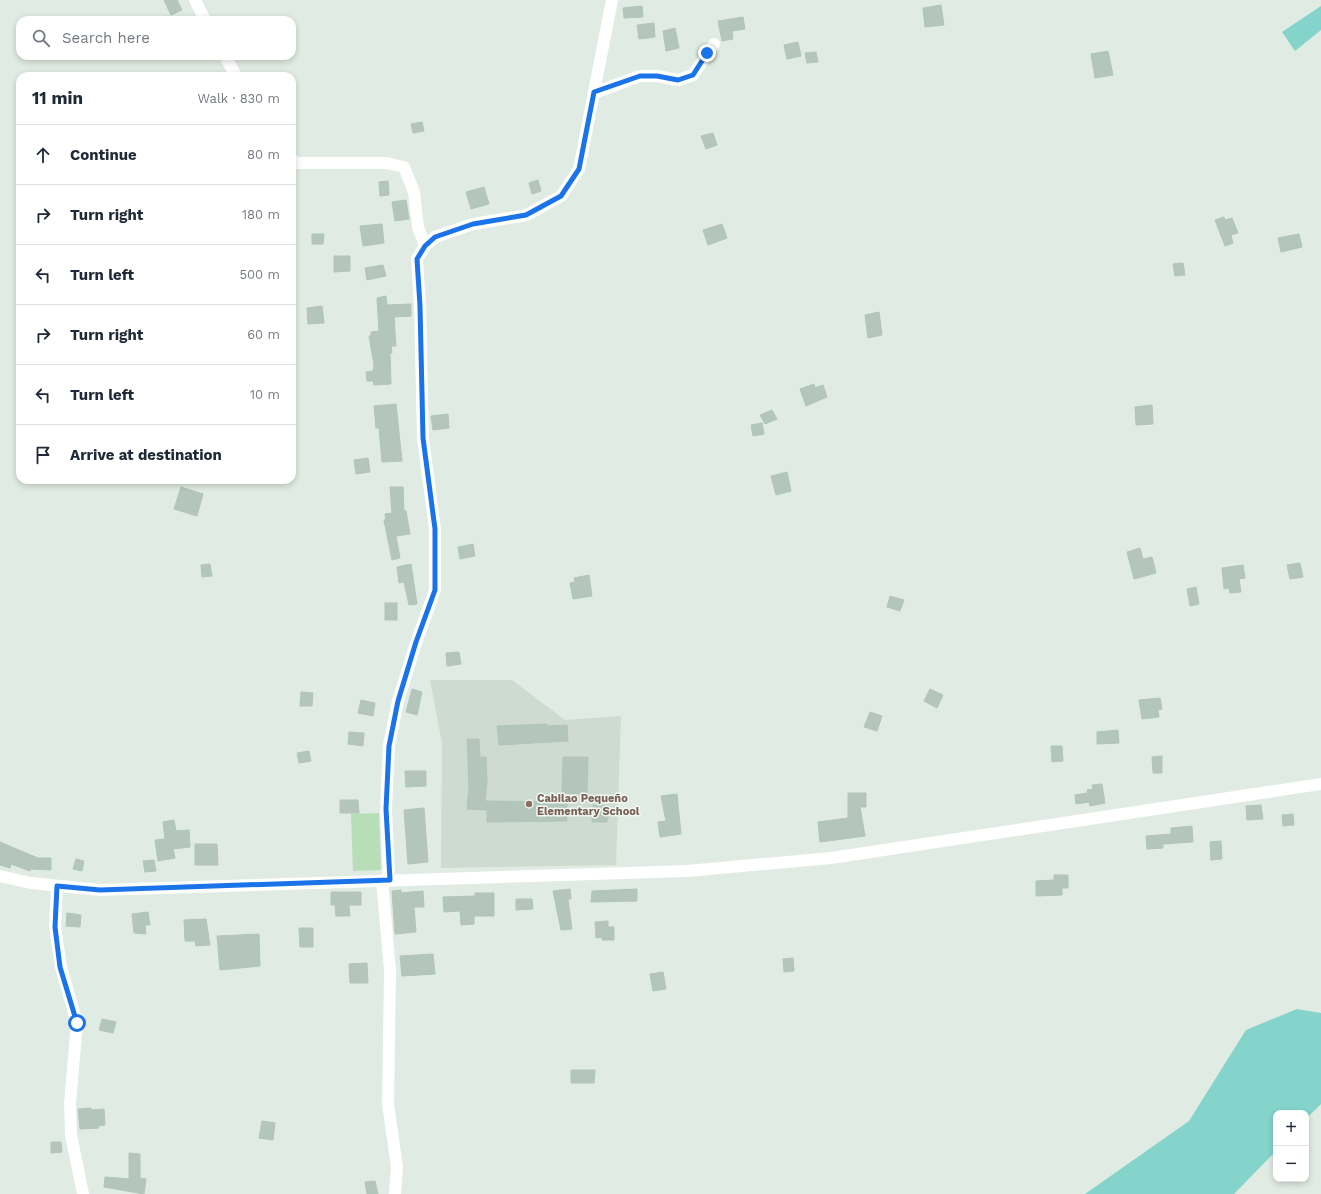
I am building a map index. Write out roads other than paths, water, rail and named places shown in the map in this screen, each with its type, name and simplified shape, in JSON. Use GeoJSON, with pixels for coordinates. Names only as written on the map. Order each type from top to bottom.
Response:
{"type":"FeatureCollection","features":[{"type":"Feature","properties":{"kind":"street"},"geometry":{"type":"LineString","coordinates":[[194,0],[204,16]]}},
{"type":"Feature","properties":{"kind":"street"},"geometry":{"type":"LineString","coordinates":[[395,1194],[397,1167],[388,1104],[390,971],[386,880],[386,809],[389,746],[398,701],[416,642],[435,590],[435,529],[423,438],[420,306],[417,259],[425,246],[435,237],[473,224],[526,215],[561,196],[579,169],[612,0]]}},
{"type":"Feature","properties":{"kind":"street"},"geometry":{"type":"LineString","coordinates":[[594,92],[640,76],[657,76],[678,80],[693,75],[714,44]]}},
{"type":"Feature","properties":{"kind":"street"},"geometry":{"type":"LineString","coordinates":[[227,60],[234,72]]}},
{"type":"Feature","properties":{"kind":"street"},"geometry":{"type":"LineString","coordinates":[[296,163],[386,163],[404,167],[414,192],[418,227],[425,246]]}},
{"type":"Feature","properties":{"kind":"street"},"geometry":{"type":"LineString","coordinates":[[0,876],[31,883],[100,890],[687,871],[831,858],[1321,784]]}},
{"type":"Feature","properties":{"kind":"street"},"geometry":{"type":"LineString","coordinates":[[57,886],[55,927],[60,967],[77,1023],[70,1119],[71,1135],[84,1194]]}},
{"type":"Feature","properties":{"kind":"water"},"geometry":{"type":"Polygon","coordinates":[[[1321,6],[1321,30],[1295,51],[1282,32],[1321,6]]]}},
{"type":"Feature","properties":{"kind":"water"},"geometry":{"type":"Polygon","coordinates":[[[1297,1009],[1321,1013],[1321,1104],[1309,1116],[1309,1110],[1273,1110],[1273,1154],[1234,1194],[1085,1194],[1189,1121],[1246,1030],[1297,1009]]]}},
{"type":"Feature","properties":{"kind":"place","name":"Cabilao Pequeño Elementary School"},"geometry":{"type":"Point","coordinates":[529,804]}}]}
